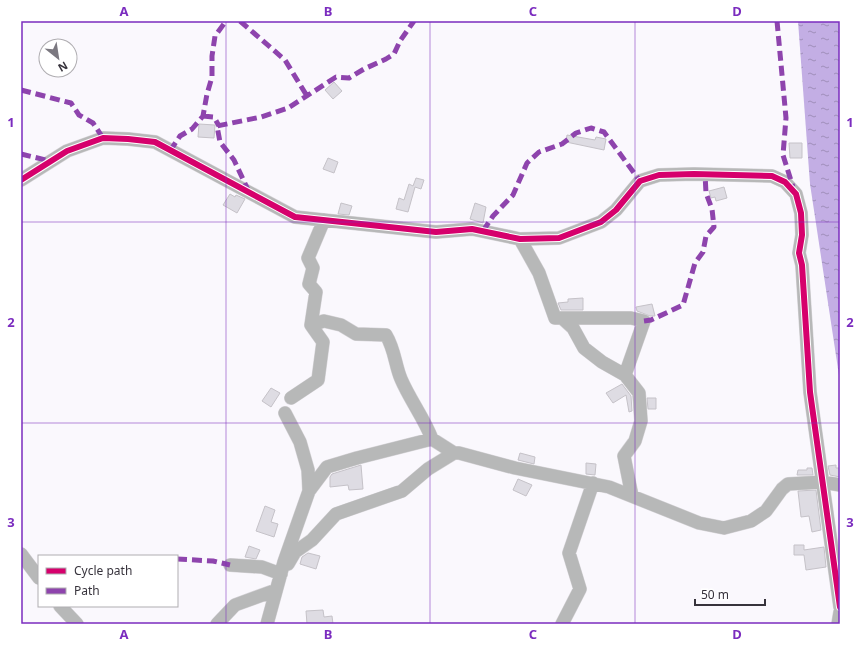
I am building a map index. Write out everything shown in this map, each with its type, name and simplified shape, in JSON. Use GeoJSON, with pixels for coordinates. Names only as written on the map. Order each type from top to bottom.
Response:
{"type":"FeatureCollection","features":[{"type":"Feature","properties":{"kind":"street"},"geometry":{"type":"LineString","coordinates":[[21,180],[67,151],[103,138],[155,142],[294,217],[436,232],[472,229],[520,239],[558,238],[601,222],[616,210],[640,181],[659,175],[694,174],[772,176],[785,182],[796,194],[801,214],[802,235],[799,253],[802,265],[810,392],[840,607]]}},
{"type":"Feature","properties":{"kind":"street"},"geometry":{"type":"LineString","coordinates":[[292,398],[318,380],[323,342],[311,325],[316,292],[309,284],[313,268],[308,258],[324,220]]}},
{"type":"Feature","properties":{"kind":"street"},"geometry":{"type":"LineString","coordinates":[[520,239],[539,273],[556,318],[631,318],[644,321],[625,375]]}},
{"type":"Feature","properties":{"kind":"street"},"geometry":{"type":"LineString","coordinates":[[562,318],[573,328],[584,348],[602,362],[625,375],[639,393],[641,421],[634,441],[624,456],[632,496]]}},
{"type":"Feature","properties":{"kind":"street"},"geometry":{"type":"LineString","coordinates":[[311,325],[324,320],[341,325],[356,334],[386,336],[393,348],[401,378],[424,420],[432,440],[454,453]]}},
{"type":"Feature","properties":{"kind":"street"},"geometry":{"type":"LineString","coordinates":[[285,413],[300,442],[308,470],[309,490]]}},
{"type":"Feature","properties":{"kind":"street"},"geometry":{"type":"LineString","coordinates":[[267,624],[276,590],[309,490],[327,468],[356,458],[432,440]]}},
{"type":"Feature","properties":{"kind":"street"},"geometry":{"type":"LineString","coordinates":[[282,572],[295,552],[312,540],[336,514],[402,491],[428,469],[454,453],[459,452],[515,468],[610,487],[699,524],[724,528],[751,521],[766,511],[782,489],[788,484],[823,482],[840,485]]}},
{"type":"Feature","properties":{"kind":"street"},"geometry":{"type":"LineString","coordinates":[[562,624],[580,589],[569,553],[593,483]]}},
{"type":"Feature","properties":{"kind":"street"},"geometry":{"type":"LineString","coordinates":[[21,554],[38,577]]}},
{"type":"Feature","properties":{"kind":"street"},"geometry":{"type":"LineString","coordinates":[[230,565],[262,567],[282,572]]}},
{"type":"Feature","properties":{"kind":"street"},"geometry":{"type":"LineString","coordinates":[[217,624],[235,605],[276,590]]}},
{"type":"Feature","properties":{"kind":"street"},"geometry":{"type":"LineString","coordinates":[[61,607],[76,624]]}},
{"type":"Feature","properties":{"kind":"street"},"geometry":{"type":"LineString","coordinates":[[838,624],[840,612]]}},
{"type":"Feature","properties":{"kind":"water"},"geometry":{"type":"Polygon","coordinates":[[[798,21],[840,21],[840,382],[810,184],[798,21]]]}},
{"type":"Feature","properties":{"kind":"building"},"geometry":{"type":"Polygon","coordinates":[[[334,82],[342,91],[333,99],[325,90],[334,82]]]}},
{"type":"Feature","properties":{"kind":"building"},"geometry":{"type":"Polygon","coordinates":[[[199,124],[215,125],[214,138],[198,137],[199,124]]]}},
{"type":"Feature","properties":{"kind":"building"},"geometry":{"type":"Polygon","coordinates":[[[567,135],[595,140],[596,137],[606,139],[604,150],[566,142],[567,135]]]}},
{"type":"Feature","properties":{"kind":"building"},"geometry":{"type":"Polygon","coordinates":[[[789,143],[802,143],[802,158],[790,158],[789,143]]]}},
{"type":"Feature","properties":{"kind":"building"},"geometry":{"type":"Polygon","coordinates":[[[328,158],[338,162],[334,173],[323,169],[328,158]]]}},
{"type":"Feature","properties":{"kind":"building"},"geometry":{"type":"Polygon","coordinates":[[[416,178],[424,180],[421,189],[415,187],[408,212],[396,209],[399,198],[404,200],[409,184],[413,186],[416,178]]]}},
{"type":"Feature","properties":{"kind":"building"},"geometry":{"type":"Polygon","coordinates":[[[724,187],[727,198],[716,201],[715,197],[711,198],[709,191],[724,187]]]}},
{"type":"Feature","properties":{"kind":"building"},"geometry":{"type":"Polygon","coordinates":[[[230,194],[235,197],[236,195],[245,199],[237,213],[223,205],[230,194]]]}},
{"type":"Feature","properties":{"kind":"building"},"geometry":{"type":"Polygon","coordinates":[[[341,203],[352,206],[349,215],[338,214],[341,203]]]}},
{"type":"Feature","properties":{"kind":"building"},"geometry":{"type":"Polygon","coordinates":[[[475,203],[486,207],[483,223],[470,219],[475,203]]]}},
{"type":"Feature","properties":{"kind":"building"},"geometry":{"type":"Polygon","coordinates":[[[583,298],[583,310],[561,310],[558,303],[568,302],[568,299],[583,298]]]}},
{"type":"Feature","properties":{"kind":"building"},"geometry":{"type":"Polygon","coordinates":[[[652,304],[655,316],[650,316],[637,311],[636,307],[652,304]]]}},
{"type":"Feature","properties":{"kind":"building"},"geometry":{"type":"Polygon","coordinates":[[[622,384],[631,396],[632,411],[629,412],[626,395],[613,403],[606,393],[622,384]]]}},
{"type":"Feature","properties":{"kind":"building"},"geometry":{"type":"Polygon","coordinates":[[[271,388],[280,393],[271,407],[262,401],[271,388]]]}},
{"type":"Feature","properties":{"kind":"building"},"geometry":{"type":"Polygon","coordinates":[[[647,398],[656,398],[656,409],[648,409],[647,398]]]}},
{"type":"Feature","properties":{"kind":"building"},"geometry":{"type":"Polygon","coordinates":[[[520,453],[535,457],[534,464],[518,460],[520,453]]]}},
{"type":"Feature","properties":{"kind":"building"},"geometry":{"type":"Polygon","coordinates":[[[586,463],[596,464],[595,475],[586,474],[586,463]]]}},
{"type":"Feature","properties":{"kind":"building"},"geometry":{"type":"Polygon","coordinates":[[[361,465],[363,489],[349,490],[348,485],[330,487],[330,477],[332,474],[361,465]]]}},
{"type":"Feature","properties":{"kind":"building"},"geometry":{"type":"Polygon","coordinates":[[[836,465],[836,468],[840,468],[840,477],[830,475],[828,466],[836,465]]]}},
{"type":"Feature","properties":{"kind":"building"},"geometry":{"type":"Polygon","coordinates":[[[807,468],[812,468],[813,475],[797,475],[798,470],[807,470],[807,468]]]}},
{"type":"Feature","properties":{"kind":"building"},"geometry":{"type":"Polygon","coordinates":[[[518,479],[532,485],[526,496],[513,490],[518,479]]]}},
{"type":"Feature","properties":{"kind":"building"},"geometry":{"type":"Polygon","coordinates":[[[816,490],[821,530],[812,532],[809,516],[801,517],[798,491],[816,490]]]}},
{"type":"Feature","properties":{"kind":"building"},"geometry":{"type":"Polygon","coordinates":[[[265,506],[275,510],[271,522],[278,524],[274,537],[256,531],[265,506]]]}},
{"type":"Feature","properties":{"kind":"building"},"geometry":{"type":"Polygon","coordinates":[[[794,545],[804,545],[804,550],[824,547],[826,567],[806,570],[804,555],[794,555],[794,545]]]}},
{"type":"Feature","properties":{"kind":"building"},"geometry":{"type":"Polygon","coordinates":[[[249,546],[260,550],[256,559],[245,557],[249,546]]]}},
{"type":"Feature","properties":{"kind":"building"},"geometry":{"type":"Polygon","coordinates":[[[308,553],[320,556],[316,569],[300,564],[302,557],[308,553]]]}},
{"type":"Feature","properties":{"kind":"building"},"geometry":{"type":"Polygon","coordinates":[[[323,610],[324,617],[332,616],[333,624],[307,624],[306,611],[323,610]]]}},
{"type":"Feature","properties":{"kind":"marked path"},"geometry":{"type":"LineString","coordinates":[[170,151],[180,136],[192,129],[203,116],[212,77],[212,56],[215,36],[226,21]]}},
{"type":"Feature","properties":{"kind":"marked path"},"geometry":{"type":"LineString","coordinates":[[240,21],[285,60],[307,96]]}},
{"type":"Feature","properties":{"kind":"marked path"},"geometry":{"type":"LineString","coordinates":[[249,192],[234,160],[220,142],[217,126],[261,117],[288,108],[336,77],[349,78],[386,59],[394,54],[400,41],[414,21]]}},
{"type":"Feature","properties":{"kind":"marked path"},"geometry":{"type":"LineString","coordinates":[[777,21],[786,118],[783,155],[793,187]]}},
{"type":"Feature","properties":{"kind":"marked path"},"geometry":{"type":"LineString","coordinates":[[21,90],[71,103],[79,115],[93,123],[103,138]]}},
{"type":"Feature","properties":{"kind":"marked path"},"geometry":{"type":"LineString","coordinates":[[203,116],[214,117],[219,126]]}},
{"type":"Feature","properties":{"kind":"marked path"},"geometry":{"type":"LineString","coordinates":[[483,231],[493,216],[513,195],[527,163],[539,152],[562,144],[576,133],[591,128],[604,132],[640,181]]}},
{"type":"Feature","properties":{"kind":"marked path"},"geometry":{"type":"LineString","coordinates":[[21,154],[50,161]]}},
{"type":"Feature","properties":{"kind":"marked path"},"geometry":{"type":"LineString","coordinates":[[644,321],[651,320],[683,305],[695,263],[703,252],[706,236],[714,227],[712,209],[706,193],[705,174]]}},
{"type":"Feature","properties":{"kind":"marked path"},"geometry":{"type":"LineString","coordinates":[[178,559],[213,561],[230,565]]}},
{"type":"Feature","properties":{"kind":"cycle path"},"geometry":{"type":"LineString","coordinates":[[21,180],[67,151],[103,138],[155,142],[295,217],[436,232],[472,229],[520,239],[559,238],[601,222],[616,210],[640,181],[659,175],[694,174],[772,176],[785,182],[796,194],[801,213],[802,235],[799,253],[802,265],[810,392],[840,607]]}}]}
